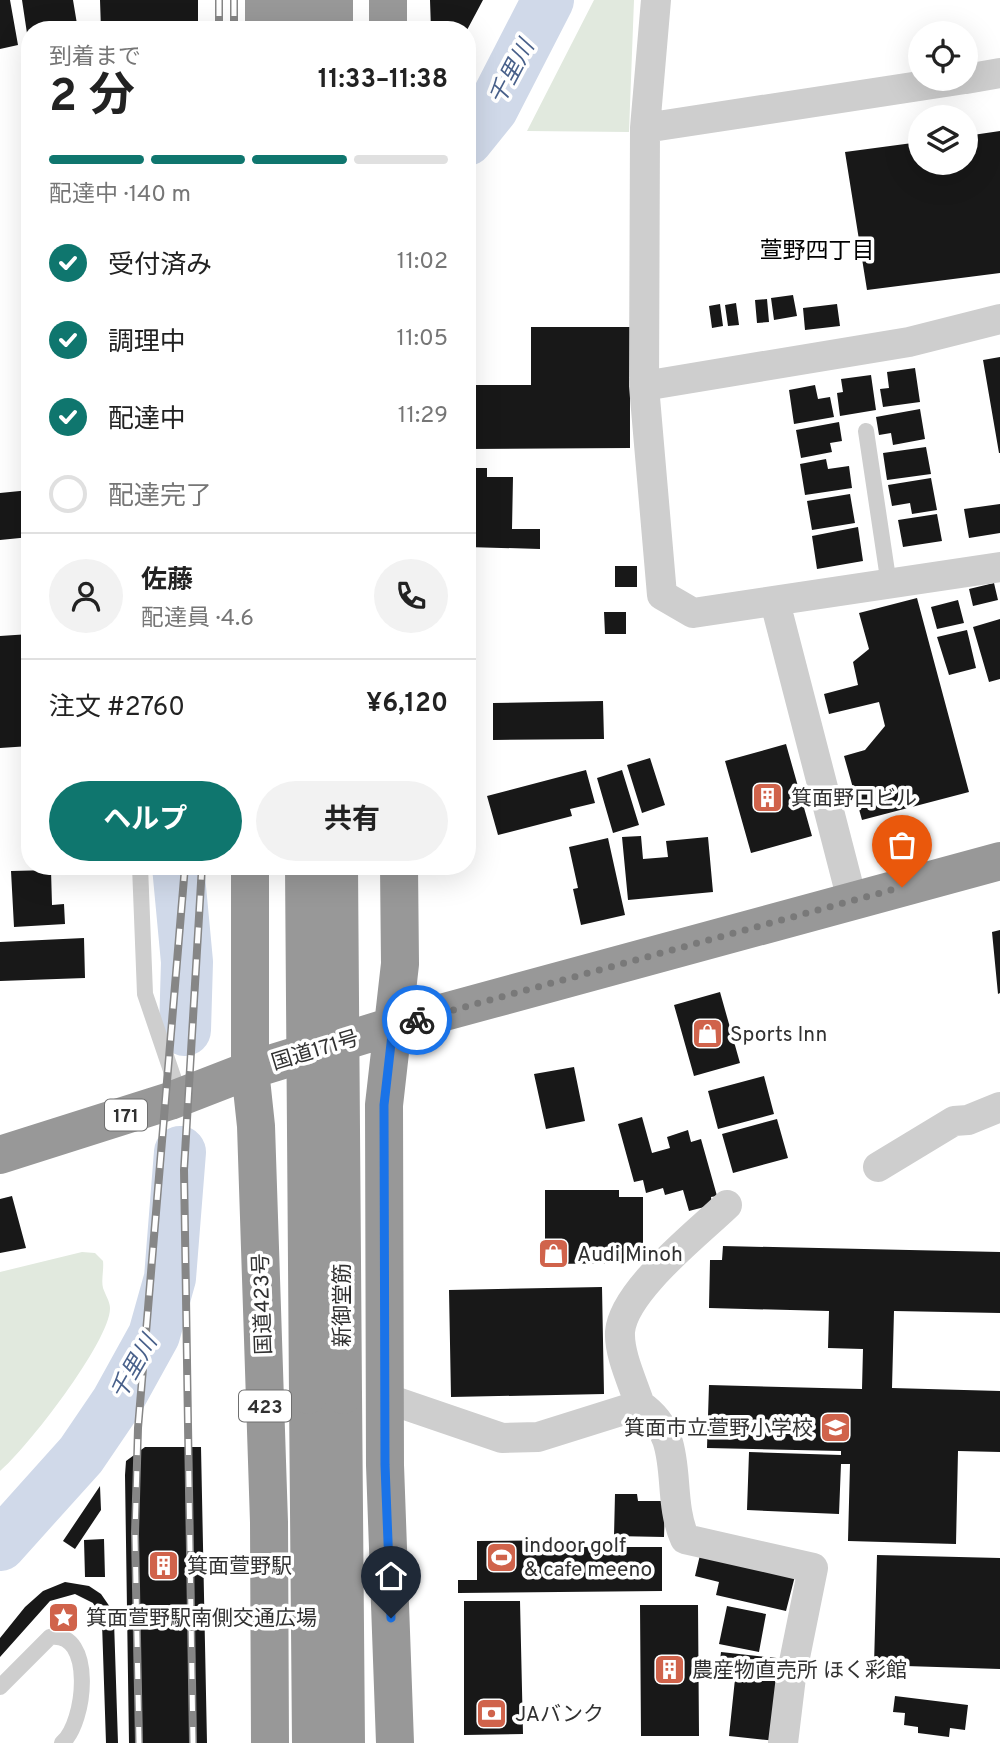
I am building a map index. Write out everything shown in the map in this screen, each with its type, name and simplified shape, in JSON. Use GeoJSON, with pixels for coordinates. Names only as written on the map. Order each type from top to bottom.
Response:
{"type":"FeatureCollection","features":[{"type":"Feature","properties":{"kind":"highway"},"geometry":{"type":"LineString","coordinates":[[264,0],[264,21]]}},
{"type":"Feature","properties":{"kind":"highway"},"geometry":{"type":"LineString","coordinates":[[299,0],[299,21]]}},
{"type":"Feature","properties":{"kind":"highway"},"geometry":{"type":"LineString","coordinates":[[334,0],[334,21]]}},
{"type":"Feature","properties":{"kind":"highway"},"geometry":{"type":"LineString","coordinates":[[388,0],[388,21]]}},
{"type":"Feature","properties":{"kind":"highway","name":"国道171号"},"geometry":{"type":"LineString","coordinates":[[0,1155],[180,1097],[250,1070],[393,1026],[1000,861]]}},
{"type":"Feature","properties":{"kind":"highway","name":"国道423号"},"geometry":{"type":"LineString","coordinates":[[250,875],[250,1070],[257,1126],[269,1522],[270,1743]]}},
{"type":"Feature","properties":{"kind":"highway","name":"新御堂筋"},"geometry":{"type":"LineString","coordinates":[[304,875],[325,1395],[346,1743]]}},
{"type":"Feature","properties":{"kind":"highway","name":"新御堂筋"},"geometry":{"type":"LineString","coordinates":[[311,1743],[325,1395],[339,875]]}},
{"type":"Feature","properties":{"kind":"highway"},"geometry":{"type":"LineString","coordinates":[[395,1743],[385,1398],[384,1105],[401,964],[399,875]]}},
{"type":"Feature","properties":{"kind":"street"},"geometry":{"type":"LineString","coordinates":[[656,0],[645,128],[644,386],[663,595],[694,613],[775,603],[1000,567]]}},
{"type":"Feature","properties":{"kind":"street"},"geometry":{"type":"LineString","coordinates":[[978,77],[1000,73]]}},
{"type":"Feature","properties":{"kind":"street"},"geometry":{"type":"LineString","coordinates":[[645,128],[908,88]]}},
{"type":"Feature","properties":{"kind":"street"},"geometry":{"type":"LineString","coordinates":[[644,386],[909,342],[1000,319]]}},
{"type":"Feature","properties":{"kind":"street"},"geometry":{"type":"LineString","coordinates":[[775,603],[852,900]]}},
{"type":"Feature","properties":{"kind":"street"},"geometry":{"type":"LineString","coordinates":[[877,1167],[954,1121],[968,1120],[1000,1107]]}},
{"type":"Feature","properties":{"kind":"street"},"geometry":{"type":"LineString","coordinates":[[727,1205],[631,1302],[622,1322],[621,1345],[640,1405],[655,1416],[673,1452],[673,1501],[685,1538],[813,1568],[791,1676],[783,1743]]}},
{"type":"Feature","properties":{"kind":"street"},"geometry":{"type":"LineString","coordinates":[[385,1398],[502,1438],[538,1437],[640,1405]]}},
{"type":"Feature","properties":{"kind":"lane"},"geometry":{"type":"LineString","coordinates":[[866,431],[889,585]]}},
{"type":"Feature","properties":{"kind":"lane"},"geometry":{"type":"LineString","coordinates":[[140,875],[145,994],[180,1097]]}},
{"type":"Feature","properties":{"kind":"lane"},"geometry":{"type":"LineString","coordinates":[[0,1687],[50,1637],[67,1638],[73,1642],[79,1656],[79,1713],[77,1723],[62,1743]]}},
{"type":"Feature","properties":{"kind":"shaded area"},"geometry":{"type":"Polygon","coordinates":[[[594,0],[634,0],[629,132],[527,131],[594,0]]]}},
{"type":"Feature","properties":{"kind":"shaded area"},"geometry":{"type":"Polygon","coordinates":[[[82,1252],[95,1253],[103,1261],[102,1285],[110,1308],[107,1323],[65,1394],[0,1471],[0,1272],[82,1252]]]}},
{"type":"Feature","properties":{"kind":"building"},"geometry":{"type":"Polygon","coordinates":[[[0,0],[10,0],[18,45],[0,49],[0,0]]]}},
{"type":"Feature","properties":{"kind":"building"},"geometry":{"type":"Polygon","coordinates":[[[22,0],[73,0],[76,21],[25,21],[22,0]]]}},
{"type":"Feature","properties":{"kind":"building"},"geometry":{"type":"Polygon","coordinates":[[[100,0],[198,0],[198,21],[101,21],[100,0]]]}},
{"type":"Feature","properties":{"kind":"building"},"geometry":{"type":"Polygon","coordinates":[[[430,0],[483,0],[472,21],[431,21],[430,0]]]}},
{"type":"Feature","properties":{"kind":"building"},"geometry":{"type":"Polygon","coordinates":[[[1000,131],[1000,273],[867,290],[845,152],[908,144],[908,175],[978,175],[978,134],[1000,131]]]}},
{"type":"Feature","properties":{"kind":"building"},"geometry":{"type":"Polygon","coordinates":[[[793,295],[797,316],[774,320],[771,298],[793,295]]]}},
{"type":"Feature","properties":{"kind":"building"},"geometry":{"type":"Polygon","coordinates":[[[767,299],[769,322],[757,323],[755,300],[767,299]]]}},
{"type":"Feature","properties":{"kind":"building"},"geometry":{"type":"Polygon","coordinates":[[[736,303],[739,325],[728,326],[725,305],[736,303]]]}},
{"type":"Feature","properties":{"kind":"building"},"geometry":{"type":"Polygon","coordinates":[[[720,304],[723,326],[712,328],[709,306],[720,304]]]}},
{"type":"Feature","properties":{"kind":"building"},"geometry":{"type":"Polygon","coordinates":[[[837,304],[840,326],[805,330],[803,308],[837,304]]]}},
{"type":"Feature","properties":{"kind":"building"},"geometry":{"type":"Polygon","coordinates":[[[531,327],[630,327],[630,448],[476,449],[476,385],[531,385],[531,327]]]}},
{"type":"Feature","properties":{"kind":"building"},"geometry":{"type":"Polygon","coordinates":[[[1000,357],[1000,453],[999,453],[983,360],[1000,357]]]}},
{"type":"Feature","properties":{"kind":"building"},"geometry":{"type":"Polygon","coordinates":[[[915,368],[920,402],[883,407],[880,389],[889,388],[887,372],[915,368]]]}},
{"type":"Feature","properties":{"kind":"building"},"geometry":{"type":"Polygon","coordinates":[[[871,375],[876,410],[840,416],[837,393],[843,392],[841,379],[871,375]]]}},
{"type":"Feature","properties":{"kind":"building"},"geometry":{"type":"Polygon","coordinates":[[[815,385],[818,399],[830,397],[834,417],[794,424],[789,390],[815,385]]]}},
{"type":"Feature","properties":{"kind":"building"},"geometry":{"type":"Polygon","coordinates":[[[920,409],[925,439],[893,445],[891,433],[879,435],[876,417],[920,409]]]}},
{"type":"Feature","properties":{"kind":"building"},"geometry":{"type":"Polygon","coordinates":[[[839,422],[842,441],[830,443],[832,452],[801,458],[796,430],[839,422]]]}},
{"type":"Feature","properties":{"kind":"building"},"geometry":{"type":"Polygon","coordinates":[[[926,447],[931,474],[887,480],[883,453],[926,447]]]}},
{"type":"Feature","properties":{"kind":"building"},"geometry":{"type":"Polygon","coordinates":[[[826,459],[828,469],[849,466],[852,488],[805,495],[800,464],[826,459]]]}},
{"type":"Feature","properties":{"kind":"building"},"geometry":{"type":"Polygon","coordinates":[[[476,468],[487,468],[487,477],[513,477],[512,529],[540,529],[540,549],[476,547],[476,468]]]}},
{"type":"Feature","properties":{"kind":"building"},"geometry":{"type":"Polygon","coordinates":[[[931,478],[937,510],[912,514],[910,503],[892,506],[888,485],[931,478]]]}},
{"type":"Feature","properties":{"kind":"building"},"geometry":{"type":"Polygon","coordinates":[[[21,491],[21,538],[0,540],[0,493],[21,491]]]}},
{"type":"Feature","properties":{"kind":"building"},"geometry":{"type":"Polygon","coordinates":[[[850,494],[855,523],[812,530],[807,501],[850,494]]]}},
{"type":"Feature","properties":{"kind":"building"},"geometry":{"type":"Polygon","coordinates":[[[1000,504],[1000,533],[969,538],[964,509],[1000,504]]]}},
{"type":"Feature","properties":{"kind":"building"},"geometry":{"type":"Polygon","coordinates":[[[937,514],[942,541],[903,547],[898,520],[937,514]]]}},
{"type":"Feature","properties":{"kind":"building"},"geometry":{"type":"Polygon","coordinates":[[[858,527],[863,561],[817,569],[812,536],[858,527]]]}},
{"type":"Feature","properties":{"kind":"building"},"geometry":{"type":"Polygon","coordinates":[[[615,566],[637,566],[637,587],[615,587],[615,566]]]}},
{"type":"Feature","properties":{"kind":"building"},"geometry":{"type":"Polygon","coordinates":[[[994,583],[998,600],[973,606],[969,589],[994,583]]]}},
{"type":"Feature","properties":{"kind":"building"},"geometry":{"type":"Polygon","coordinates":[[[917,598],[969,792],[862,820],[844,756],[865,750],[885,726],[879,702],[829,714],[824,694],[858,685],[853,662],[869,649],[859,613],[917,598]]]}},
{"type":"Feature","properties":{"kind":"building"},"geometry":{"type":"Polygon","coordinates":[[[958,600],[964,623],[937,629],[931,607],[958,600]]]}},
{"type":"Feature","properties":{"kind":"building"},"geometry":{"type":"Polygon","coordinates":[[[604,612],[626,612],[626,634],[605,634],[604,612]]]}},
{"type":"Feature","properties":{"kind":"building"},"geometry":{"type":"Polygon","coordinates":[[[1000,619],[1000,679],[989,682],[973,627],[1000,619]]]}},
{"type":"Feature","properties":{"kind":"building"},"geometry":{"type":"Polygon","coordinates":[[[967,630],[976,668],[949,675],[937,637],[967,630]]]}},
{"type":"Feature","properties":{"kind":"building"},"geometry":{"type":"Polygon","coordinates":[[[21,635],[21,747],[0,748],[0,636],[21,635]]]}},
{"type":"Feature","properties":{"kind":"building"},"geometry":{"type":"Polygon","coordinates":[[[603,701],[604,739],[493,740],[493,703],[603,701]]]}},
{"type":"Feature","properties":{"kind":"building","name":"箕面野口ビル"},"geometry":{"type":"Polygon","coordinates":[[[786,744],[812,836],[751,853],[725,761],[786,744]]]}},
{"type":"Feature","properties":{"kind":"building"},"geometry":{"type":"Polygon","coordinates":[[[650,758],[665,805],[642,813],[627,765],[650,758]]]}},
{"type":"Feature","properties":{"kind":"building"},"geometry":{"type":"Polygon","coordinates":[[[586,770],[595,803],[570,809],[572,816],[498,835],[487,796],[586,770]]]}},
{"type":"Feature","properties":{"kind":"building"},"geometry":{"type":"Polygon","coordinates":[[[622,770],[639,825],[613,833],[597,778],[622,770]]]}},
{"type":"Feature","properties":{"kind":"building"},"geometry":{"type":"Polygon","coordinates":[[[641,836],[643,859],[668,857],[666,841],[708,837],[713,892],[628,900],[622,837],[641,836]]]}},
{"type":"Feature","properties":{"kind":"building"},"geometry":{"type":"Polygon","coordinates":[[[608,838],[625,915],[581,925],[573,889],[578,888],[569,847],[608,838]]]}},
{"type":"Feature","properties":{"kind":"building"},"geometry":{"type":"Polygon","coordinates":[[[11,871],[21,871],[21,875],[51,875],[52,905],[64,904],[65,924],[14,927],[11,871]]]}},
{"type":"Feature","properties":{"kind":"building"},"geometry":{"type":"Polygon","coordinates":[[[1000,930],[1000,993],[998,994],[992,932],[1000,930]]]}},
{"type":"Feature","properties":{"kind":"building"},"geometry":{"type":"Polygon","coordinates":[[[84,938],[85,978],[0,981],[0,942],[84,938]]]}},
{"type":"Feature","properties":{"kind":"building","name":"Sports Inn"},"geometry":{"type":"Polygon","coordinates":[[[720,992],[740,1063],[694,1076],[674,1005],[720,992]]]}},
{"type":"Feature","properties":{"kind":"building"},"geometry":{"type":"Polygon","coordinates":[[[574,1067],[585,1121],[546,1129],[534,1074],[574,1067]]]}},
{"type":"Feature","properties":{"kind":"building"},"geometry":{"type":"Polygon","coordinates":[[[764,1076],[774,1114],[718,1129],[708,1091],[764,1076]]]}},
{"type":"Feature","properties":{"kind":"building"},"geometry":{"type":"Polygon","coordinates":[[[642,1117],[652,1153],[670,1148],[667,1137],[688,1130],[691,1142],[701,1139],[717,1196],[711,1197],[712,1205],[689,1211],[683,1190],[665,1195],[663,1188],[646,1193],[643,1180],[634,1182],[618,1124],[642,1117]]]}},
{"type":"Feature","properties":{"kind":"building"},"geometry":{"type":"Polygon","coordinates":[[[777,1119],[788,1158],[733,1173],[722,1134],[777,1119]]]}},
{"type":"Feature","properties":{"kind":"building"},"geometry":{"type":"Polygon","coordinates":[[[545,1190],[619,1190],[619,1197],[643,1197],[643,1263],[545,1264],[545,1190]]]}},
{"type":"Feature","properties":{"kind":"building"},"geometry":{"type":"Polygon","coordinates":[[[12,1196],[26,1248],[0,1253],[0,1199],[12,1196]]]}},
{"type":"Feature","properties":{"kind":"building"},"geometry":{"type":"Polygon","coordinates":[[[723,1246],[1000,1252],[1000,1313],[894,1311],[892,1388],[1000,1391],[1000,1452],[958,1451],[956,1544],[848,1541],[850,1464],[841,1464],[839,1514],[747,1510],[749,1452],[841,1455],[841,1451],[707,1448],[709,1385],[862,1389],[863,1349],[828,1348],[829,1311],[709,1308],[710,1260],[722,1260],[723,1246]]]}},
{"type":"Feature","properties":{"kind":"building"},"geometry":{"type":"Polygon","coordinates":[[[602,1287],[604,1394],[451,1397],[449,1290],[602,1287]]]}},
{"type":"Feature","properties":{"kind":"building","name":"箕面萱野駅"},"geometry":{"type":"Polygon","coordinates":[[[145,1447],[201,1447],[207,1743],[129,1743],[125,1475],[126,1461],[145,1447]]]}},
{"type":"Feature","properties":{"kind":"building"},"geometry":{"type":"Polygon","coordinates":[[[100,1486],[101,1510],[75,1549],[63,1541],[100,1486]]]}},
{"type":"Feature","properties":{"kind":"building"},"geometry":{"type":"Polygon","coordinates":[[[615,1494],[637,1494],[638,1501],[665,1501],[664,1537],[614,1536],[615,1494]]]}},
{"type":"Feature","properties":{"kind":"building"},"geometry":{"type":"Polygon","coordinates":[[[104,1539],[105,1577],[85,1577],[84,1540],[104,1539]]]}},
{"type":"Feature","properties":{"kind":"building"},"geometry":{"type":"Polygon","coordinates":[[[570,1540],[570,1547],[662,1547],[662,1591],[458,1593],[458,1580],[477,1580],[477,1541],[570,1540]]]}},
{"type":"Feature","properties":{"kind":"building"},"geometry":{"type":"Polygon","coordinates":[[[700,1555],[795,1576],[786,1611],[716,1595],[719,1582],[695,1576],[700,1555]]]}},
{"type":"Feature","properties":{"kind":"building"},"geometry":{"type":"Polygon","coordinates":[[[877,1555],[1000,1558],[1000,1669],[874,1665],[877,1555]]]}},
{"type":"Feature","properties":{"kind":"building"},"geometry":{"type":"Polygon","coordinates":[[[65,1582],[89,1586],[101,1594],[110,1607],[114,1621],[118,1743],[106,1743],[102,1623],[93,1603],[75,1594],[50,1601],[0,1657],[0,1638],[25,1607],[43,1591],[65,1582]]]}},
{"type":"Feature","properties":{"kind":"building"},"geometry":{"type":"Polygon","coordinates":[[[464,1601],[520,1601],[523,1734],[464,1735],[464,1601]]]}},
{"type":"Feature","properties":{"kind":"building","name":"農産物直売所 ほく彩館"},"geometry":{"type":"Polygon","coordinates":[[[640,1605],[698,1605],[699,1736],[641,1736],[640,1605]]]}},
{"type":"Feature","properties":{"kind":"building"},"geometry":{"type":"Polygon","coordinates":[[[727,1606],[766,1614],[759,1652],[719,1644],[727,1606]]]}},
{"type":"Feature","properties":{"kind":"building"},"geometry":{"type":"Polygon","coordinates":[[[721,1652],[786,1659],[777,1741],[729,1736],[735,1679],[718,1677],[721,1652]]]}},
{"type":"Feature","properties":{"kind":"building"},"geometry":{"type":"Polygon","coordinates":[[[895,1696],[968,1705],[965,1730],[950,1728],[949,1737],[918,1733],[918,1727],[904,1725],[905,1713],[893,1712],[895,1696]]]}},
{"type":"Feature","properties":{"kind":"waterway","name":"千里川"},"geometry":{"type":"LineString","coordinates":[[476,129],[492,109],[548,0]]}},
{"type":"Feature","properties":{"kind":"waterway","name":"千里川"},"geometry":{"type":"LineString","coordinates":[[179,875],[187,962],[185,1030]]}},
{"type":"Feature","properties":{"kind":"waterway","name":"千里川"},"geometry":{"type":"LineString","coordinates":[[0,1545],[81,1455],[117,1402],[154,1335],[170,1278],[180,1152]]}},
{"type":"Feature","properties":{"kind":"railway"},"geometry":{"type":"LineString","coordinates":[[219,0],[219,21]]}},
{"type":"Feature","properties":{"kind":"railway"},"geometry":{"type":"LineString","coordinates":[[234,0],[234,21]]}},
{"type":"Feature","properties":{"kind":"railway"},"geometry":{"type":"LineString","coordinates":[[139,1743],[135,1534],[138,1428],[184,875]]}},
{"type":"Feature","properties":{"kind":"railway"},"geometry":{"type":"LineString","coordinates":[[193,1743],[184,1170],[201,875]]}},
{"type":"Feature","properties":{"kind":"way so far"},"geometry":{"type":"LineString","coordinates":[[417,1020],[902,887]]}},
{"type":"Feature","properties":{"kind":"place","name":"箕面野口ビル"},"geometry":{"type":"Point","coordinates":[768,798]}},
{"type":"Feature","properties":{"kind":"place","name":"Sports Inn"},"geometry":{"type":"Point","coordinates":[707,1034]}},
{"type":"Feature","properties":{"kind":"place","name":"Audi Minoh"},"geometry":{"type":"Point","coordinates":[554,1254]}},
{"type":"Feature","properties":{"kind":"place","name":"箕面市立萱野小学校"},"geometry":{"type":"Point","coordinates":[836,1428]}},
{"type":"Feature","properties":{"kind":"place","name":"indoor golf & cafe meeno"},"geometry":{"type":"Point","coordinates":[501,1557]}},
{"type":"Feature","properties":{"kind":"place","name":"箕面萱野駅"},"geometry":{"type":"Point","coordinates":[164,1566]}},
{"type":"Feature","properties":{"kind":"place","name":"箕面萱野駅南側交通広場"},"geometry":{"type":"Point","coordinates":[63,1618]}},
{"type":"Feature","properties":{"kind":"place","name":"農産物直売所 ほく彩館"},"geometry":{"type":"Point","coordinates":[669,1670]}},
{"type":"Feature","properties":{"kind":"place","name":"JAバンク"},"geometry":{"type":"Point","coordinates":[492,1714]}},
{"type":"Feature","properties":{"kind":"district","name":"萱野四丁目"},"geometry":{"type":"Point","coordinates":[817,250]}},
{"type":"Feature","properties":{"kind":"route"},"geometry":{"type":"LineString","coordinates":[[391,1618],[385,1465],[384,1105],[393,1026],[417,1020]]}}]}
